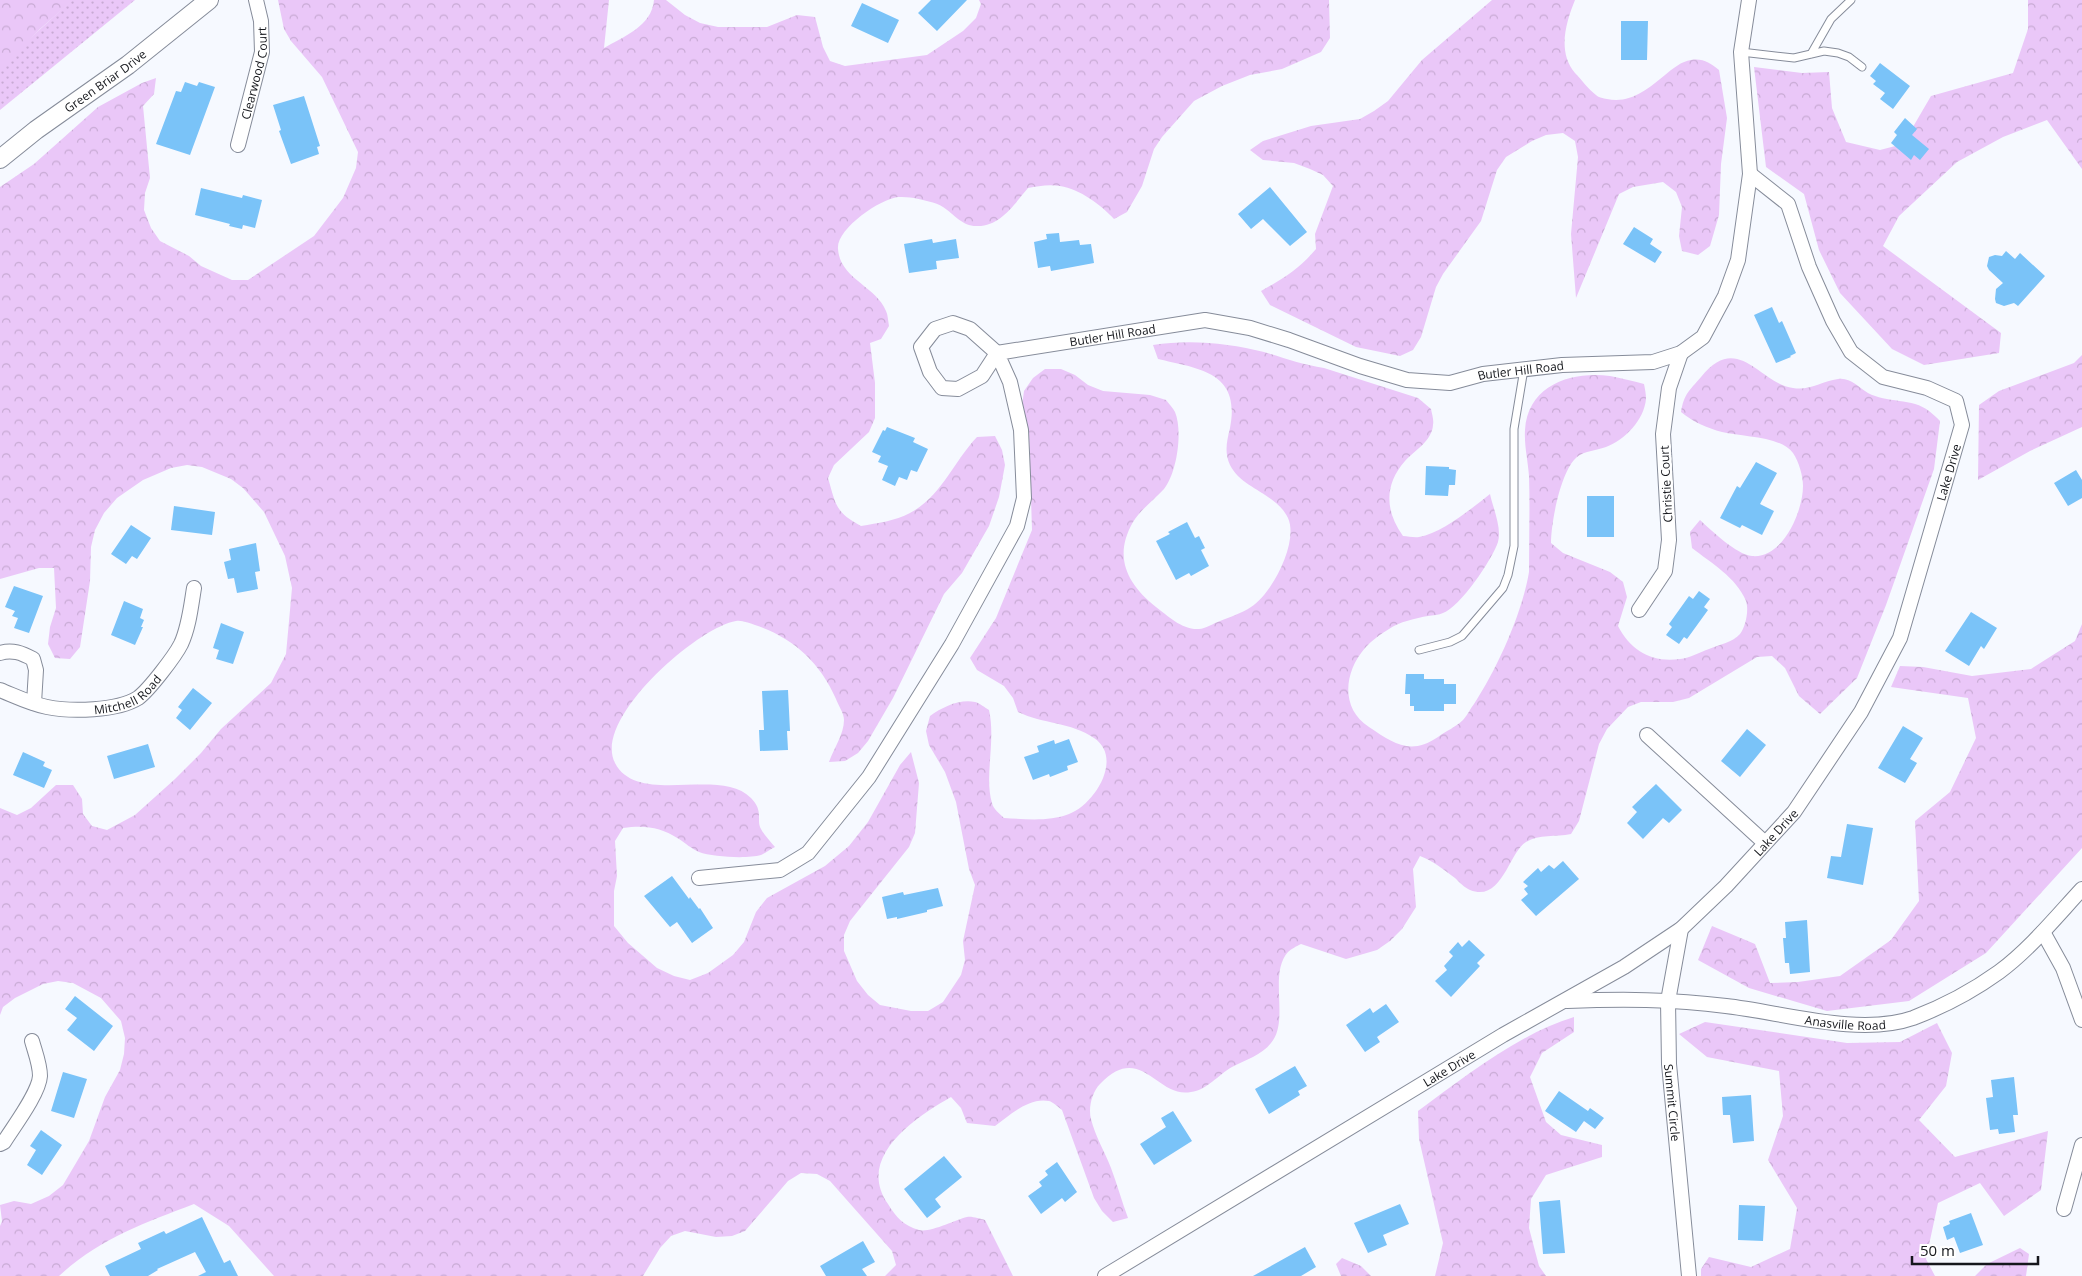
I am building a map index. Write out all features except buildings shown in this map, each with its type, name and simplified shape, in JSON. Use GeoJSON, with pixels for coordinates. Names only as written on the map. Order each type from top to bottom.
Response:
{"type":"FeatureCollection","features":[{"type":"Feature","properties":{"kind":"street","name":"Green Briar Drive"},"geometry":{"type":"LineString","coordinates":[[0,159],[36,130],[128,65],[209,0]]}},
{"type":"Feature","properties":{"kind":"street","name":"Clearwood Court"},"geometry":{"type":"LineString","coordinates":[[238,145],[262,52],[261,21],[256,0]]}},
{"type":"Feature","properties":{"kind":"street","name":"Butler Hill Road"},"geometry":{"type":"LineString","coordinates":[[997,353],[1205,320],[1250,328],[1407,380],[1450,383],[1483,374],[1562,365],[1653,362],[1681,352],[1703,337],[1725,296],[1738,260],[1750,174],[1742,52],[1749,0]]}},
{"type":"Feature","properties":{"kind":"street","name":"Lake Drive"},"geometry":{"type":"LineString","coordinates":[[1105,1276],[1494,1040],[1624,967],[1680,929],[1726,886],[1794,812],[1861,712],[1900,638],[1962,425],[1956,401],[1927,388],[1883,378],[1851,352],[1833,321],[1808,267],[1788,204],[1750,174]]}},
{"type":"Feature","properties":{"kind":"street"},"geometry":{"type":"LineString","coordinates":[[699,878],[780,870],[808,852],[869,777],[952,644],[1016,526],[1024,498],[1021,430],[1010,382],[997,353],[970,329],[953,323],[935,328],[921,347],[930,372],[942,388],[958,389],[982,376],[997,353]]}},
{"type":"Feature","properties":{"kind":"street","name":"Christie Court"},"geometry":{"type":"LineString","coordinates":[[1639,610],[1665,571],[1668,540],[1663,434],[1669,388],[1681,352]]}},
{"type":"Feature","properties":{"kind":"street","name":"Mitchell Road"},"geometry":{"type":"LineString","coordinates":[[0,690],[47,707],[83,710],[114,707],[138,698],[155,681],[181,644],[189,617],[194,588]]}},
{"type":"Feature","properties":{"kind":"street"},"geometry":{"type":"LineString","coordinates":[[0,653],[7,651],[21,652],[33,659],[36,670],[34,703]]}},
{"type":"Feature","properties":{"kind":"street"},"geometry":{"type":"LineString","coordinates":[[1647,735],[1765,843]]}},
{"type":"Feature","properties":{"kind":"street","name":"Anasville Road"},"geometry":{"type":"LineString","coordinates":[[1564,1001],[1641,999],[1668,1001],[1726,1006],[1871,1026],[1912,1018],[1962,995],[2000,972],[2043,932],[2082,889]]}},
{"type":"Feature","properties":{"kind":"street","name":"Summit Circle"},"geometry":{"type":"LineString","coordinates":[[1680,929],[1668,1001],[1669,1064],[1690,1276]]}},
{"type":"Feature","properties":{"kind":"street"},"geometry":{"type":"LineString","coordinates":[[2043,932],[2063,968],[2082,1020]]}},
{"type":"Feature","properties":{"kind":"street"},"geometry":{"type":"LineString","coordinates":[[0,1144],[4,1142],[27,1108],[40,1078],[39,1064],[32,1041]]}},
{"type":"Feature","properties":{"kind":"street"},"geometry":{"type":"LineString","coordinates":[[2064,1208],[2082,1145]]}},
{"type":"Feature","properties":{"kind":"lane"},"geometry":{"type":"LineString","coordinates":[[1811,54],[1831,19],[1851,0]]}},
{"type":"Feature","properties":{"kind":"lane"},"geometry":{"type":"LineString","coordinates":[[1742,52],[1794,58],[1824,51],[1849,57],[1862,67]]}},
{"type":"Feature","properties":{"kind":"lane"},"geometry":{"type":"LineString","coordinates":[[1419,650],[1462,636],[1502,588],[1508,575],[1514,546],[1514,430],[1524,369]]}},
{"type":"Feature","properties":{"kind":"green space"},"geometry":{"type":"Polygon","coordinates":[[[0,0],[73,0],[0,68],[0,0]]]}},
{"type":"Feature","properties":{"kind":"green space"},"geometry":{"type":"Polygon","coordinates":[[[72,0],[135,0],[0,110],[0,66],[72,0]]]}},
{"type":"Feature","properties":{"kind":"green space"},"geometry":{"type":"Polygon","coordinates":[[[278,0],[609,0],[604,48],[628,35],[642,24],[652,9],[654,0],[666,0],[685,15],[700,23],[718,27],[767,27],[797,15],[815,17],[823,47],[830,61],[845,66],[927,55],[963,31],[976,18],[981,4],[979,0],[1329,0],[1330,38],[1321,52],[1282,69],[1250,75],[1222,86],[1194,101],[1162,137],[1154,149],[1142,186],[1127,212],[1114,219],[1103,208],[1075,190],[1048,185],[1028,188],[1007,213],[986,225],[968,225],[933,202],[898,197],[881,203],[860,216],[844,233],[839,241],[840,259],[851,275],[881,302],[887,313],[889,326],[881,339],[870,343],[875,383],[875,418],[869,432],[834,465],[828,478],[838,507],[841,512],[861,526],[892,520],[910,513],[921,506],[939,488],[977,437],[995,436],[1002,450],[1005,465],[999,497],[989,526],[962,573],[944,594],[893,698],[868,741],[858,753],[845,761],[829,762],[841,736],[844,717],[822,674],[813,662],[793,644],[781,636],[746,622],[736,621],[719,627],[698,640],[675,657],[633,700],[619,723],[612,745],[615,763],[626,776],[642,783],[660,785],[720,785],[737,789],[755,803],[759,811],[761,829],[775,847],[755,856],[739,857],[705,854],[659,829],[645,827],[623,828],[615,841],[617,876],[614,891],[614,926],[628,943],[657,968],[674,976],[690,980],[708,973],[733,955],[744,942],[756,912],[767,898],[825,866],[849,846],[868,822],[900,765],[911,752],[919,783],[915,833],[909,847],[850,921],[844,935],[844,951],[857,981],[868,995],[880,1005],[911,1011],[928,1011],[943,1002],[961,975],[965,960],[963,941],[975,885],[969,869],[956,802],[945,772],[929,745],[926,731],[930,716],[946,707],[969,701],[989,710],[991,722],[990,793],[994,807],[1004,818],[1036,819],[1061,817],[1078,809],[1096,791],[1106,768],[1106,757],[1103,747],[1094,738],[1076,729],[1018,712],[1013,698],[1004,686],[977,670],[970,658],[996,618],[1032,530],[1029,436],[1022,406],[1024,391],[1033,378],[1045,369],[1061,369],[1075,375],[1088,385],[1103,391],[1150,395],[1166,400],[1174,410],[1177,420],[1178,440],[1175,463],[1169,482],[1133,522],[1124,547],[1124,558],[1126,569],[1137,589],[1176,622],[1193,629],[1204,628],[1236,615],[1259,600],[1282,567],[1290,540],[1290,528],[1288,518],[1283,510],[1268,497],[1242,480],[1230,465],[1227,447],[1232,409],[1229,395],[1223,384],[1214,376],[1202,370],[1158,359],[1153,345],[1195,342],[1251,349],[1324,368],[1418,398],[1431,409],[1433,423],[1430,436],[1398,470],[1390,489],[1390,508],[1397,527],[1403,536],[1417,537],[1428,535],[1456,520],[1490,494],[1498,524],[1499,536],[1495,550],[1482,571],[1458,602],[1441,614],[1408,621],[1389,629],[1367,645],[1353,668],[1348,689],[1349,700],[1353,710],[1369,727],[1386,738],[1402,745],[1410,746],[1428,743],[1454,727],[1464,718],[1483,690],[1508,641],[1521,605],[1529,572],[1529,476],[1525,430],[1528,415],[1534,402],[1554,384],[1567,379],[1595,375],[1610,376],[1644,384],[1646,399],[1644,407],[1642,414],[1632,428],[1620,440],[1603,448],[1583,453],[1571,464],[1558,497],[1551,543],[1563,553],[1610,572],[1623,582],[1627,597],[1618,626],[1623,635],[1636,648],[1643,653],[1660,659],[1684,658],[1726,643],[1740,634],[1745,622],[1747,605],[1742,592],[1730,578],[1692,548],[1690,532],[1700,520],[1724,541],[1746,555],[1763,555],[1773,550],[1789,532],[1795,520],[1802,496],[1803,482],[1800,469],[1793,453],[1787,447],[1771,440],[1711,429],[1695,422],[1681,412],[1688,393],[1714,364],[1726,359],[1738,359],[1781,384],[1799,389],[1842,379],[1854,383],[1875,396],[1923,407],[1940,421],[1934,469],[1886,605],[1857,678],[1820,714],[1799,696],[1785,668],[1772,656],[1757,657],[1689,698],[1673,702],[1641,702],[1628,707],[1607,729],[1599,744],[1579,821],[1571,834],[1542,837],[1526,842],[1520,847],[1504,875],[1497,883],[1490,889],[1481,892],[1468,889],[1438,866],[1420,856],[1413,869],[1416,907],[1402,929],[1377,950],[1346,959],[1301,944],[1289,951],[1282,961],[1279,985],[1279,1023],[1271,1043],[1258,1054],[1227,1070],[1197,1091],[1179,1092],[1168,1088],[1138,1069],[1127,1068],[1114,1072],[1100,1084],[1091,1100],[1091,1119],[1111,1168],[1128,1218],[1113,1222],[1102,1211],[1094,1198],[1062,1110],[1054,1103],[1042,1100],[1027,1104],[995,1126],[967,1123],[961,1108],[951,1097],[907,1127],[894,1140],[884,1155],[879,1170],[880,1187],[891,1209],[905,1223],[919,1230],[936,1228],[967,1217],[985,1220],[1013,1276],[885,1276],[896,1265],[892,1251],[830,1181],[817,1174],[801,1173],[788,1181],[745,1231],[732,1236],[716,1237],[685,1231],[671,1236],[660,1248],[643,1276],[274,1276],[229,1226],[194,1204],[140,1225],[106,1242],[74,1263],[59,1276],[0,1276],[0,1226],[2,1221],[0,1205],[14,1201],[31,1204],[49,1196],[63,1185],[89,1141],[105,1097],[120,1070],[125,1038],[121,1021],[101,998],[73,983],[58,981],[43,984],[15,998],[3,1007],[0,1015],[0,808],[17,815],[31,808],[56,785],[73,785],[82,799],[83,814],[92,826],[107,830],[135,815],[175,779],[201,753],[221,729],[271,683],[286,654],[292,588],[285,556],[264,512],[243,488],[231,479],[202,467],[187,465],[171,468],[143,480],[117,498],[104,513],[95,530],[91,547],[90,581],[80,647],[70,659],[55,658],[48,644],[50,627],[56,608],[54,568],[39,568],[0,579],[0,187],[34,164],[98,107],[142,83],[156,78],[154,94],[143,106],[150,178],[145,193],[144,210],[151,228],[160,241],[189,256],[201,266],[232,280],[248,280],[314,236],[343,198],[356,168],[358,152],[322,77],[291,41],[284,29],[278,0]]]}},
{"type":"Feature","properties":{"kind":"green space"},"geometry":{"type":"Polygon","coordinates":[[[1492,0],[1575,0],[1566,27],[1566,56],[1569,65],[1575,73],[1590,90],[1601,98],[1615,100],[1631,97],[1645,90],[1674,68],[1688,61],[1703,60],[1719,70],[1727,118],[1721,164],[1719,215],[1710,246],[1698,255],[1682,251],[1679,236],[1682,207],[1676,192],[1663,182],[1633,187],[1619,194],[1576,298],[1571,234],[1578,157],[1575,141],[1563,133],[1546,135],[1506,157],[1497,170],[1481,221],[1443,274],[1436,287],[1421,337],[1413,350],[1400,356],[1356,347],[1270,305],[1261,291],[1291,273],[1316,249],[1315,234],[1333,186],[1323,175],[1310,169],[1294,163],[1263,160],[1250,150],[1263,141],[1311,126],[1360,119],[1374,111],[1388,101],[1422,60],[1492,0]]]}},
{"type":"Feature","properties":{"kind":"green space"},"geometry":{"type":"Polygon","coordinates":[[[2028,0],[2082,0],[2082,169],[2047,120],[2003,137],[1957,162],[1899,216],[1883,246],[2001,333],[1999,353],[1924,365],[1892,349],[1840,293],[1819,250],[1804,194],[1766,167],[1754,67],[1802,73],[1829,72],[1832,108],[1846,142],[1880,150],[1903,144],[1931,96],[2013,73],[2028,29],[2028,0]]]}},
{"type":"Feature","properties":{"kind":"green space"},"geometry":{"type":"Polygon","coordinates":[[[2082,355],[2082,427],[2030,451],[1978,480],[1979,405],[1999,391],[2074,363],[2082,355]]]}},
{"type":"Feature","properties":{"kind":"green space"},"geometry":{"type":"Polygon","coordinates":[[[2082,624],[2082,848],[1986,953],[1909,1001],[1827,1011],[1749,988],[1698,960],[1712,926],[1755,944],[1770,983],[1798,982],[1840,976],[1891,940],[1919,901],[1915,821],[1950,792],[1976,738],[1968,698],[1891,687],[1900,666],[1923,667],[1972,676],[2031,669],[2075,641],[2082,624]]]}},
{"type":"Feature","properties":{"kind":"green space"},"geometry":{"type":"Polygon","coordinates":[[[1574,1017],[1574,1032],[1542,1053],[1530,1077],[1546,1122],[1561,1135],[1602,1145],[1602,1157],[1546,1175],[1531,1199],[1529,1228],[1539,1266],[1546,1276],[1435,1276],[1443,1243],[1419,1139],[1418,1111],[1513,1045],[1554,1024],[1574,1017]]]}},
{"type":"Feature","properties":{"kind":"green space"},"geometry":{"type":"Polygon","coordinates":[[[1705,1022],[1847,1043],[1900,1042],[1937,1023],[1952,1053],[1946,1086],[1919,1120],[1955,1157],[2048,1131],[2041,1190],[2004,1216],[1980,1183],[1938,1203],[1926,1259],[1935,1276],[1701,1276],[1701,1269],[1709,1257],[1751,1267],[1790,1249],[1797,1208],[1768,1160],[1783,1116],[1779,1071],[1707,1057],[1679,1034],[1705,1022]]]}},
{"type":"Feature","properties":{"kind":"green space"},"geometry":{"type":"Polygon","coordinates":[[[2020,1248],[2029,1254],[2026,1276],[1975,1276],[1987,1264],[2020,1248]]]}},
{"type":"Feature","properties":{"kind":"green space"},"geometry":{"type":"Polygon","coordinates":[[[1342,1258],[1361,1266],[1371,1276],[1341,1276],[1336,1264],[1342,1258]]]}}]}
